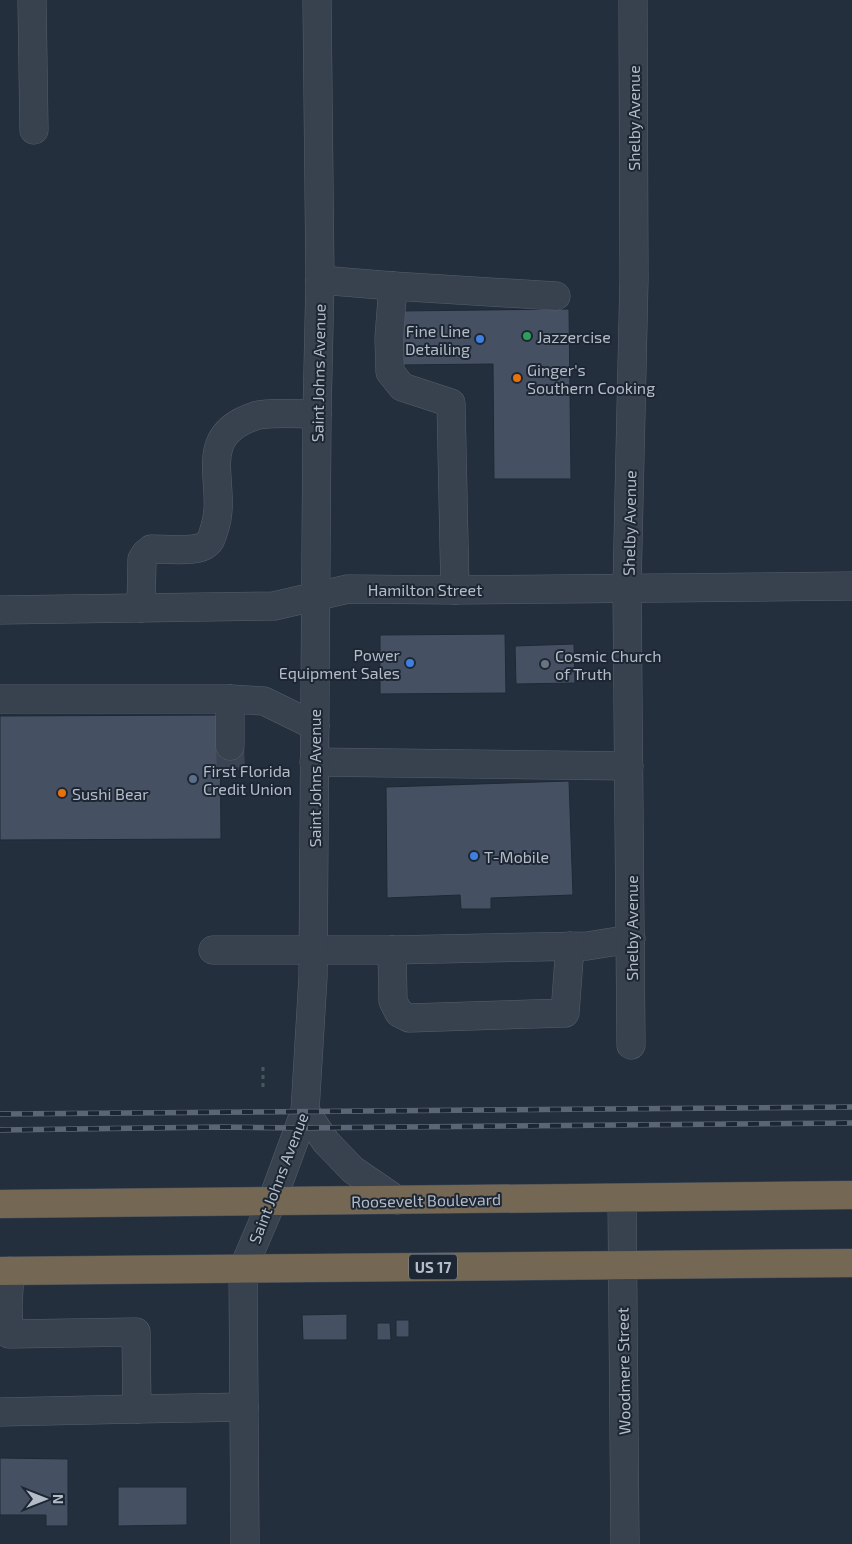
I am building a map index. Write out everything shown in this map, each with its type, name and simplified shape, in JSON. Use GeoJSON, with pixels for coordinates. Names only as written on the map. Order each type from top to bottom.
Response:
{"type":"FeatureCollection","features":[{"type":"Feature","properties":{"kind":"highway","name":"Roosevelt Boulevard"},"geometry":{"type":"LineString","coordinates":[[0,1204],[852,1195]]}},
{"type":"Feature","properties":{"kind":"highway","name":"US 17"},"geometry":{"type":"LineString","coordinates":[[5,1271],[852,1263]]}},
{"type":"Feature","properties":{"kind":"street"},"geometry":{"type":"LineString","coordinates":[[32,0],[34,130]]}},
{"type":"Feature","properties":{"kind":"street","name":"Saint Johns Avenue"},"geometry":{"type":"LineString","coordinates":[[245,1544],[244,1269],[272,1201],[305,1111],[313,949],[316,414],[320,280],[317,0]]}},
{"type":"Feature","properties":{"kind":"street","name":"Shelby Avenue"},"geometry":{"type":"LineString","coordinates":[[631,1045],[628,587],[634,280],[633,0]]}},
{"type":"Feature","properties":{"kind":"street"},"geometry":{"type":"LineString","coordinates":[[320,280],[556,296]]}},
{"type":"Feature","properties":{"kind":"street"},"geometry":{"type":"LineString","coordinates":[[393,286],[389,338],[390,372],[402,387],[451,403],[455,590]]}},
{"type":"Feature","properties":{"kind":"street"},"geometry":{"type":"LineString","coordinates":[[141,608],[142,560],[146,553],[151,549],[203,547],[211,541],[219,518],[216,458],[220,441],[234,426],[256,415],[316,414]]}},
{"type":"Feature","properties":{"kind":"street","name":"Hamilton Street"},"geometry":{"type":"LineString","coordinates":[[0,610],[274,606],[348,589],[455,590],[852,586]]}},
{"type":"Feature","properties":{"kind":"street"},"geometry":{"type":"LineString","coordinates":[[0,700],[264,701],[315,726]]}},
{"type":"Feature","properties":{"kind":"street"},"geometry":{"type":"LineString","coordinates":[[230,700],[230,746]]}},
{"type":"Feature","properties":{"kind":"street"},"geometry":{"type":"LineString","coordinates":[[314,762],[629,766]]}},
{"type":"Feature","properties":{"kind":"street"},"geometry":{"type":"LineString","coordinates":[[214,950],[392,950],[587,946],[631,939]]}},
{"type":"Feature","properties":{"kind":"street"},"geometry":{"type":"LineString","coordinates":[[392,950],[393,1001],[399,1013],[409,1018],[565,1013],[570,946]]}},
{"type":"Feature","properties":{"kind":"street"},"geometry":{"type":"LineString","coordinates":[[305,1111],[326,1142],[353,1170],[396,1200]]}},
{"type":"Feature","properties":{"kind":"street","name":"Woodmere Street"},"geometry":{"type":"LineString","coordinates":[[622,1198],[625,1544]]}},
{"type":"Feature","properties":{"kind":"street"},"geometry":{"type":"LineString","coordinates":[[5,1271],[8,1306],[5,1334],[136,1332],[137,1409]]}},
{"type":"Feature","properties":{"kind":"street"},"geometry":{"type":"LineString","coordinates":[[0,1412],[244,1407]]}},
{"type":"Feature","properties":{"kind":"path"},"geometry":{"type":"LineString","coordinates":[[263,1067],[264,1088]]}},
{"type":"Feature","properties":{"kind":"building"},"geometry":{"type":"Polygon","coordinates":[[[569,309],[571,479],[494,479],[493,364],[400,365],[400,311],[569,309]]]}},
{"type":"Feature","properties":{"kind":"building"},"geometry":{"type":"Polygon","coordinates":[[[505,634],[506,693],[380,694],[380,635],[505,634]]]}},
{"type":"Feature","properties":{"kind":"building","name":"Cosmic Church of Truth"},"geometry":{"type":"Polygon","coordinates":[[[574,644],[575,683],[516,684],[515,646],[574,644]]]}},
{"type":"Feature","properties":{"kind":"building"},"geometry":{"type":"Polygon","coordinates":[[[220,715],[221,839],[0,840],[0,716],[220,715]]]}},
{"type":"Feature","properties":{"kind":"building"},"geometry":{"type":"Polygon","coordinates":[[[569,781],[573,895],[491,898],[491,909],[461,909],[460,895],[387,898],[386,787],[569,781]]]}},
{"type":"Feature","properties":{"kind":"building"},"geometry":{"type":"Polygon","coordinates":[[[347,1314],[347,1340],[303,1340],[302,1315],[347,1314]]]}},
{"type":"Feature","properties":{"kind":"building"},"geometry":{"type":"Polygon","coordinates":[[[396,1320],[409,1320],[409,1337],[396,1337],[396,1320]]]}},
{"type":"Feature","properties":{"kind":"building"},"geometry":{"type":"Polygon","coordinates":[[[377,1323],[390,1323],[391,1340],[377,1340],[377,1323]]]}},
{"type":"Feature","properties":{"kind":"building"},"geometry":{"type":"Polygon","coordinates":[[[0,1458],[68,1459],[68,1526],[46,1526],[46,1515],[0,1515],[0,1458]]]}},
{"type":"Feature","properties":{"kind":"building"},"geometry":{"type":"Polygon","coordinates":[[[118,1487],[187,1487],[187,1525],[118,1526],[118,1487]]]}},
{"type":"Feature","properties":{"kind":"tunnel"},"geometry":{"type":"LineString","coordinates":[[230,746],[231,770]]}},
{"type":"Feature","properties":{"kind":"railway"},"geometry":{"type":"LineString","coordinates":[[0,1114],[852,1107]]}},
{"type":"Feature","properties":{"kind":"railway"},"geometry":{"type":"LineString","coordinates":[[0,1130],[852,1123]]}},
{"type":"Feature","properties":{"kind":"place","name":"Jazzercise"},"geometry":{"type":"Point","coordinates":[527,336]}},
{"type":"Feature","properties":{"kind":"place","name":"Fine Line Detailing"},"geometry":{"type":"Point","coordinates":[480,339]}},
{"type":"Feature","properties":{"kind":"place","name":"Ginger's Southern Cooking"},"geometry":{"type":"Point","coordinates":[517,378]}},
{"type":"Feature","properties":{"kind":"place","name":"Power Equipment Sales"},"geometry":{"type":"Point","coordinates":[410,663]}},
{"type":"Feature","properties":{"kind":"place","name":"Cosmic Church of Truth"},"geometry":{"type":"Point","coordinates":[545,664]}},
{"type":"Feature","properties":{"kind":"place","name":"First Florida Credit Union"},"geometry":{"type":"Point","coordinates":[193,779]}},
{"type":"Feature","properties":{"kind":"place","name":"Sushi Bear"},"geometry":{"type":"Point","coordinates":[62,793]}},
{"type":"Feature","properties":{"kind":"place","name":"T-Mobile"},"geometry":{"type":"Point","coordinates":[474,856]}}]}
